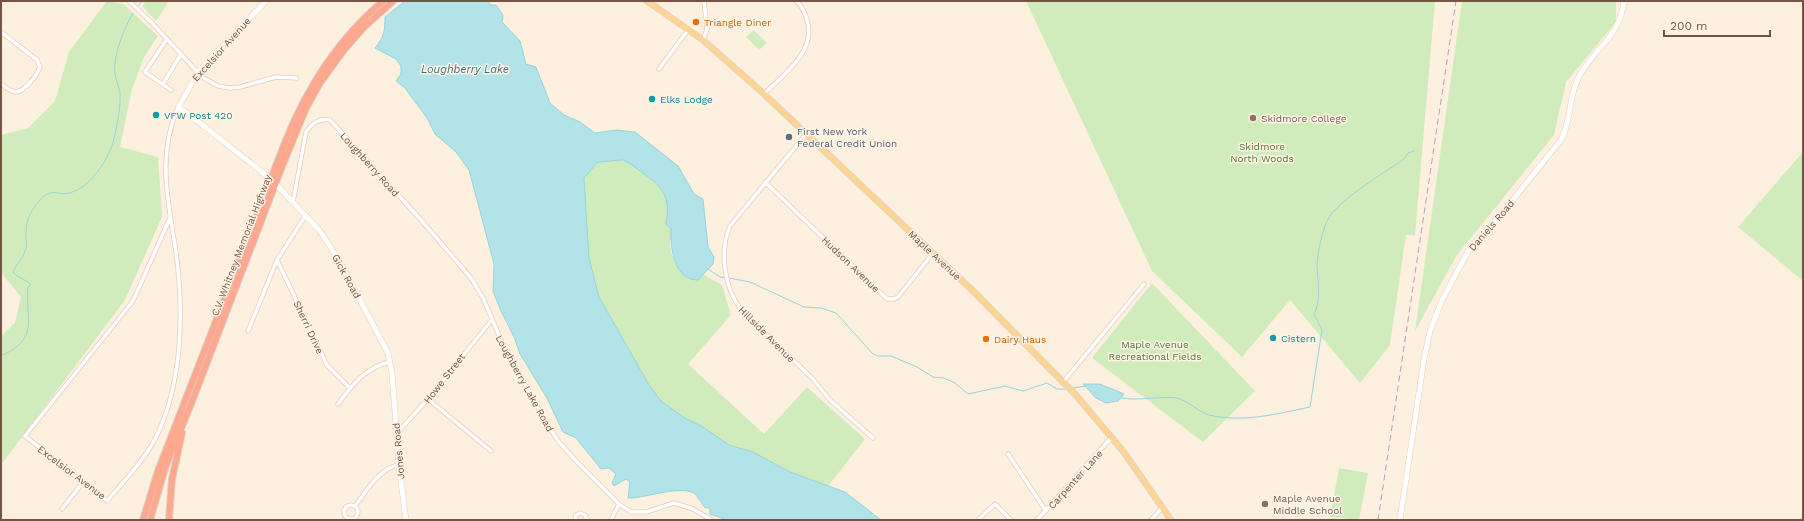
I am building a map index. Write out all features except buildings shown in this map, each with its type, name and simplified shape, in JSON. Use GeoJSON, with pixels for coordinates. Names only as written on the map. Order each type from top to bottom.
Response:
{"type":"FeatureCollection","features":[{"type":"Feature","properties":{"kind":"highway","name":"C.V. Whitney Memorial Highway"},"geometry":{"type":"LineString","coordinates":[[150,520],[166,465],[191,404],[274,182],[294,122],[316,78],[338,46],[360,22],[383,1]]}},
{"type":"Feature","properties":{"kind":"highway","name":"C.V. Whitney Memorial Highway"},"geometry":{"type":"LineString","coordinates":[[143,520],[158,470],[274,182],[298,127],[320,83],[339,56],[358,34],[394,1]]}},
{"type":"Feature","properties":{"kind":"highway"},"geometry":{"type":"LineString","coordinates":[[169,520],[174,462],[191,404]]}},
{"type":"Feature","properties":{"kind":"main road","name":"Maple Avenue"},"geometry":{"type":"LineString","coordinates":[[647,1],[703,40],[764,94],[933,253],[1064,381],[1112,438],[1171,520]]}},
{"type":"Feature","properties":{"kind":"street"},"geometry":{"type":"LineString","coordinates":[[129,1],[198,72],[210,81],[226,88],[240,87],[276,77],[297,78]]}},
{"type":"Feature","properties":{"kind":"street","name":"Excelsior Avenue"},"geometry":{"type":"LineString","coordinates":[[170,218],[133,301],[25,436],[107,501],[154,442],[173,392],[178,353],[179,323],[178,280],[165,178],[166,159],[171,128],[178,108],[198,72],[266,1]]}},
{"type":"Feature","properties":{"kind":"street"},"geometry":{"type":"LineString","coordinates":[[703,40],[707,29],[704,1]]}},
{"type":"Feature","properties":{"kind":"street"},"geometry":{"type":"LineString","coordinates":[[764,94],[797,61],[806,48],[810,28],[806,14],[796,1]]}},
{"type":"Feature","properties":{"kind":"street","name":"Daniels Road"},"geometry":{"type":"LineString","coordinates":[[1400,520],[1424,359],[1430,331],[1442,300],[1470,248],[1500,216],[1561,140],[1565,131],[1576,82],[1585,67],[1615,30],[1620,21],[1624,1]]}},
{"type":"Feature","properties":{"kind":"street"},"geometry":{"type":"LineString","coordinates":[[659,69],[688,30]]}},
{"type":"Feature","properties":{"kind":"street"},"geometry":{"type":"LineString","coordinates":[[1,32],[37,60],[40,65],[39,70],[23,90],[16,92],[1,84]]}},
{"type":"Feature","properties":{"kind":"street"},"geometry":{"type":"LineString","coordinates":[[167,39],[145,72],[172,90]]}},
{"type":"Feature","properties":{"kind":"street"},"geometry":{"type":"LineString","coordinates":[[163,84],[181,54]]}},
{"type":"Feature","properties":{"kind":"street","name":"Gick Road"},"geometry":{"type":"LineString","coordinates":[[178,108],[186,112],[274,182],[326,238],[383,342],[390,362],[393,382]]}},
{"type":"Feature","properties":{"kind":"street","name":"Loughberry Road"},"geometry":{"type":"LineString","coordinates":[[293,202],[306,132],[310,126],[317,121],[330,120],[421,220],[475,284]]}},
{"type":"Feature","properties":{"kind":"street","name":"Hillside Avenue"},"geometry":{"type":"LineString","coordinates":[[806,134],[730,226],[724,246],[724,259],[728,281],[734,300],[742,311],[812,378],[830,400],[873,438]]}},
{"type":"Feature","properties":{"kind":"street","name":"Hudson Avenue"},"geometry":{"type":"LineString","coordinates":[[766,182],[887,299],[894,300],[898,297],[933,253]]}},
{"type":"Feature","properties":{"kind":"street"},"geometry":{"type":"LineString","coordinates":[[248,331],[277,260],[306,215]]}},
{"type":"Feature","properties":{"kind":"street","name":"Sherri Drive"},"geometry":{"type":"LineString","coordinates":[[277,260],[327,365],[350,388]]}},
{"type":"Feature","properties":{"kind":"street","name":"Loughberry Lake Road"},"geometry":{"type":"LineString","coordinates":[[475,284],[491,321],[554,436],[619,504],[635,513],[646,512],[674,503],[680,504],[693,509],[712,520]]}},
{"type":"Feature","properties":{"kind":"street"},"geometry":{"type":"LineString","coordinates":[[1064,381],[1144,284]]}},
{"type":"Feature","properties":{"kind":"street","name":"Howe Street"},"geometry":{"type":"LineString","coordinates":[[396,434],[428,399],[491,321]]}},
{"type":"Feature","properties":{"kind":"street"},"geometry":{"type":"LineString","coordinates":[[338,404],[350,388],[374,366],[390,362]]}},
{"type":"Feature","properties":{"kind":"street","name":"Jones Road"},"geometry":{"type":"LineString","coordinates":[[393,382],[396,434],[406,520]]}},
{"type":"Feature","properties":{"kind":"street"},"geometry":{"type":"LineString","coordinates":[[428,399],[491,451]]}},
{"type":"Feature","properties":{"kind":"street","name":"Carpenter Lane"},"geometry":{"type":"LineString","coordinates":[[1038,520],[1112,438]]}},
{"type":"Feature","properties":{"kind":"street"},"geometry":{"type":"LineString","coordinates":[[1008,454],[1046,511]]}},
{"type":"Feature","properties":{"kind":"street"},"geometry":{"type":"LineString","coordinates":[[355,506],[384,471],[391,466],[399,465]]}},
{"type":"Feature","properties":{"kind":"street"},"geometry":{"type":"LineString","coordinates":[[62,509],[83,482]]}},
{"type":"Feature","properties":{"kind":"street"},"geometry":{"type":"LineString","coordinates":[[611,520],[619,504]]}},
{"type":"Feature","properties":{"kind":"street"},"geometry":{"type":"LineString","coordinates":[[978,520],[994,504],[1011,520]]}},
{"type":"Feature","properties":{"kind":"street"},"geometry":{"type":"LineString","coordinates":[[1151,520],[1162,508]]}},
{"type":"Feature","properties":{"kind":"street"},"geometry":{"type":"LineString","coordinates":[[575,520],[576,515],[580,513],[585,514],[587,520]]}},
{"type":"Feature","properties":{"kind":"green space"},"geometry":{"type":"Polygon","coordinates":[[[107,1],[123,4],[158,36],[144,57],[132,89],[120,147],[158,157],[162,217],[125,300],[1,465],[1,336],[15,323],[21,297],[1,273],[1,135],[28,128],[55,101],[69,52],[107,1]]]}},
{"type":"Feature","properties":{"kind":"green space"},"geometry":{"type":"Polygon","coordinates":[[[146,1],[169,1],[156,21],[142,6],[146,1]]]}},
{"type":"Feature","properties":{"kind":"green space","name":"Skidmore North Woods"},"geometry":{"type":"Polygon","coordinates":[[[1026,1],[1435,1],[1415,235],[1406,235],[1390,345],[1360,383],[1290,300],[1242,357],[1152,271],[1026,1]]]}},
{"type":"Feature","properties":{"kind":"green space"},"geometry":{"type":"Polygon","coordinates":[[[1462,1],[1616,1],[1616,22],[1566,82],[1554,135],[1457,255],[1415,331],[1462,1]]]}},
{"type":"Feature","properties":{"kind":"green space"},"geometry":{"type":"Polygon","coordinates":[[[754,30],[767,43],[759,50],[746,37],[754,30]]]}},
{"type":"Feature","properties":{"kind":"green space"},"geometry":{"type":"Polygon","coordinates":[[[1803,152],[1803,281],[1738,227],[1803,152]]]}},
{"type":"Feature","properties":{"kind":"green space"},"geometry":{"type":"Polygon","coordinates":[[[623,160],[651,179],[659,186],[664,194],[668,203],[670,214],[671,251],[676,265],[686,276],[691,279],[697,279],[704,275],[722,285],[731,315],[688,364],[764,434],[807,387],[865,439],[828,486],[790,472],[753,452],[729,445],[703,427],[683,417],[661,401],[649,385],[599,297],[589,258],[584,178],[598,162],[623,160]]]}},
{"type":"Feature","properties":{"kind":"green space","name":"Maple Avenue Recreational Fields"},"geometry":{"type":"Polygon","coordinates":[[[1152,283],[1255,391],[1203,442],[1092,358],[1152,283]]]}},
{"type":"Feature","properties":{"kind":"green space"},"geometry":{"type":"Polygon","coordinates":[[[1339,468],[1368,473],[1359,520],[1330,517],[1339,468]]]}},
{"type":"Feature","properties":{"kind":"water","name":"Loughberry Lake"},"geometry":{"type":"Polygon","coordinates":[[[405,1],[488,1],[491,5],[496,5],[503,15],[502,22],[520,41],[526,64],[536,67],[550,103],[564,115],[580,122],[595,133],[617,130],[635,132],[678,166],[694,194],[703,199],[708,247],[714,257],[713,264],[698,280],[690,279],[684,275],[675,261],[671,245],[671,229],[666,224],[667,202],[660,187],[654,181],[623,160],[598,162],[584,178],[589,258],[599,297],[649,385],[661,401],[683,417],[703,427],[729,445],[753,452],[790,472],[845,492],[881,520],[727,520],[710,514],[710,508],[705,508],[696,495],[690,492],[673,491],[628,498],[630,482],[626,479],[614,486],[612,483],[616,474],[609,468],[601,469],[576,438],[563,432],[547,398],[520,354],[493,291],[494,264],[469,170],[456,152],[435,134],[427,118],[405,88],[396,81],[401,74],[401,66],[396,59],[375,48],[383,34],[385,17],[405,1]]]}},
{"type":"Feature","properties":{"kind":"water"},"geometry":{"type":"Polygon","coordinates":[[[1083,384],[1100,384],[1124,394],[1118,401],[1106,403],[1096,398],[1083,384]]]}},
{"type":"Feature","properties":{"kind":"waterway"},"geometry":{"type":"LineString","coordinates":[[139,5],[142,1]]}},
{"type":"Feature","properties":{"kind":"waterway"},"geometry":{"type":"LineString","coordinates":[[1,356],[21,343],[28,328],[28,287],[31,285],[13,272],[26,248],[26,226],[30,214],[35,206],[48,193],[65,194],[76,191],[88,183],[106,159],[111,148],[120,107],[120,94],[115,72],[116,57],[121,38],[133,13]]}},
{"type":"Feature","properties":{"kind":"waterway"},"geometry":{"type":"LineString","coordinates":[[1121,398],[1176,398],[1185,401],[1209,415],[1234,418],[1260,417],[1310,407],[1322,330],[1314,314],[1318,304],[1317,266],[1321,240],[1327,220],[1344,201],[1403,160],[1408,153],[1414,151]]}},
{"type":"Feature","properties":{"kind":"waterway"},"geometry":{"type":"LineString","coordinates":[[708,269],[720,277],[726,278]]}},
{"type":"Feature","properties":{"kind":"waterway"},"geometry":{"type":"LineString","coordinates":[[729,278],[750,282],[804,307],[821,308],[836,313],[872,353],[877,356],[891,356],[917,367],[933,377],[944,378],[955,383],[968,394],[1005,386],[1023,391],[1047,383],[1057,389],[1066,389]]}},
{"type":"Feature","properties":{"kind":"waterway"},"geometry":{"type":"LineString","coordinates":[[1073,388],[1086,386]]}},
{"type":"Feature","properties":{"kind":"railway"},"geometry":{"type":"LineString","coordinates":[[1378,520],[1456,1]]}},
{"type":"Feature","properties":{"kind":"place","name":"Triangle Diner"},"geometry":{"type":"Point","coordinates":[696,22]}},
{"type":"Feature","properties":{"kind":"place","name":"Elks Lodge"},"geometry":{"type":"Point","coordinates":[652,99]}},
{"type":"Feature","properties":{"kind":"place","name":"VFW Post 420"},"geometry":{"type":"Point","coordinates":[156,115]}},
{"type":"Feature","properties":{"kind":"place","name":"Skidmore College"},"geometry":{"type":"Point","coordinates":[1253,118]}},
{"type":"Feature","properties":{"kind":"place","name":"First New York Federal Credit Union"},"geometry":{"type":"Point","coordinates":[789,137]}},
{"type":"Feature","properties":{"kind":"place","name":"Cistern"},"geometry":{"type":"Point","coordinates":[1273,338]}},
{"type":"Feature","properties":{"kind":"place","name":"Dairy Haus"},"geometry":{"type":"Point","coordinates":[986,339]}},
{"type":"Feature","properties":{"kind":"place","name":"Maple Avenue Middle School"},"geometry":{"type":"Point","coordinates":[1265,504]}}]}
